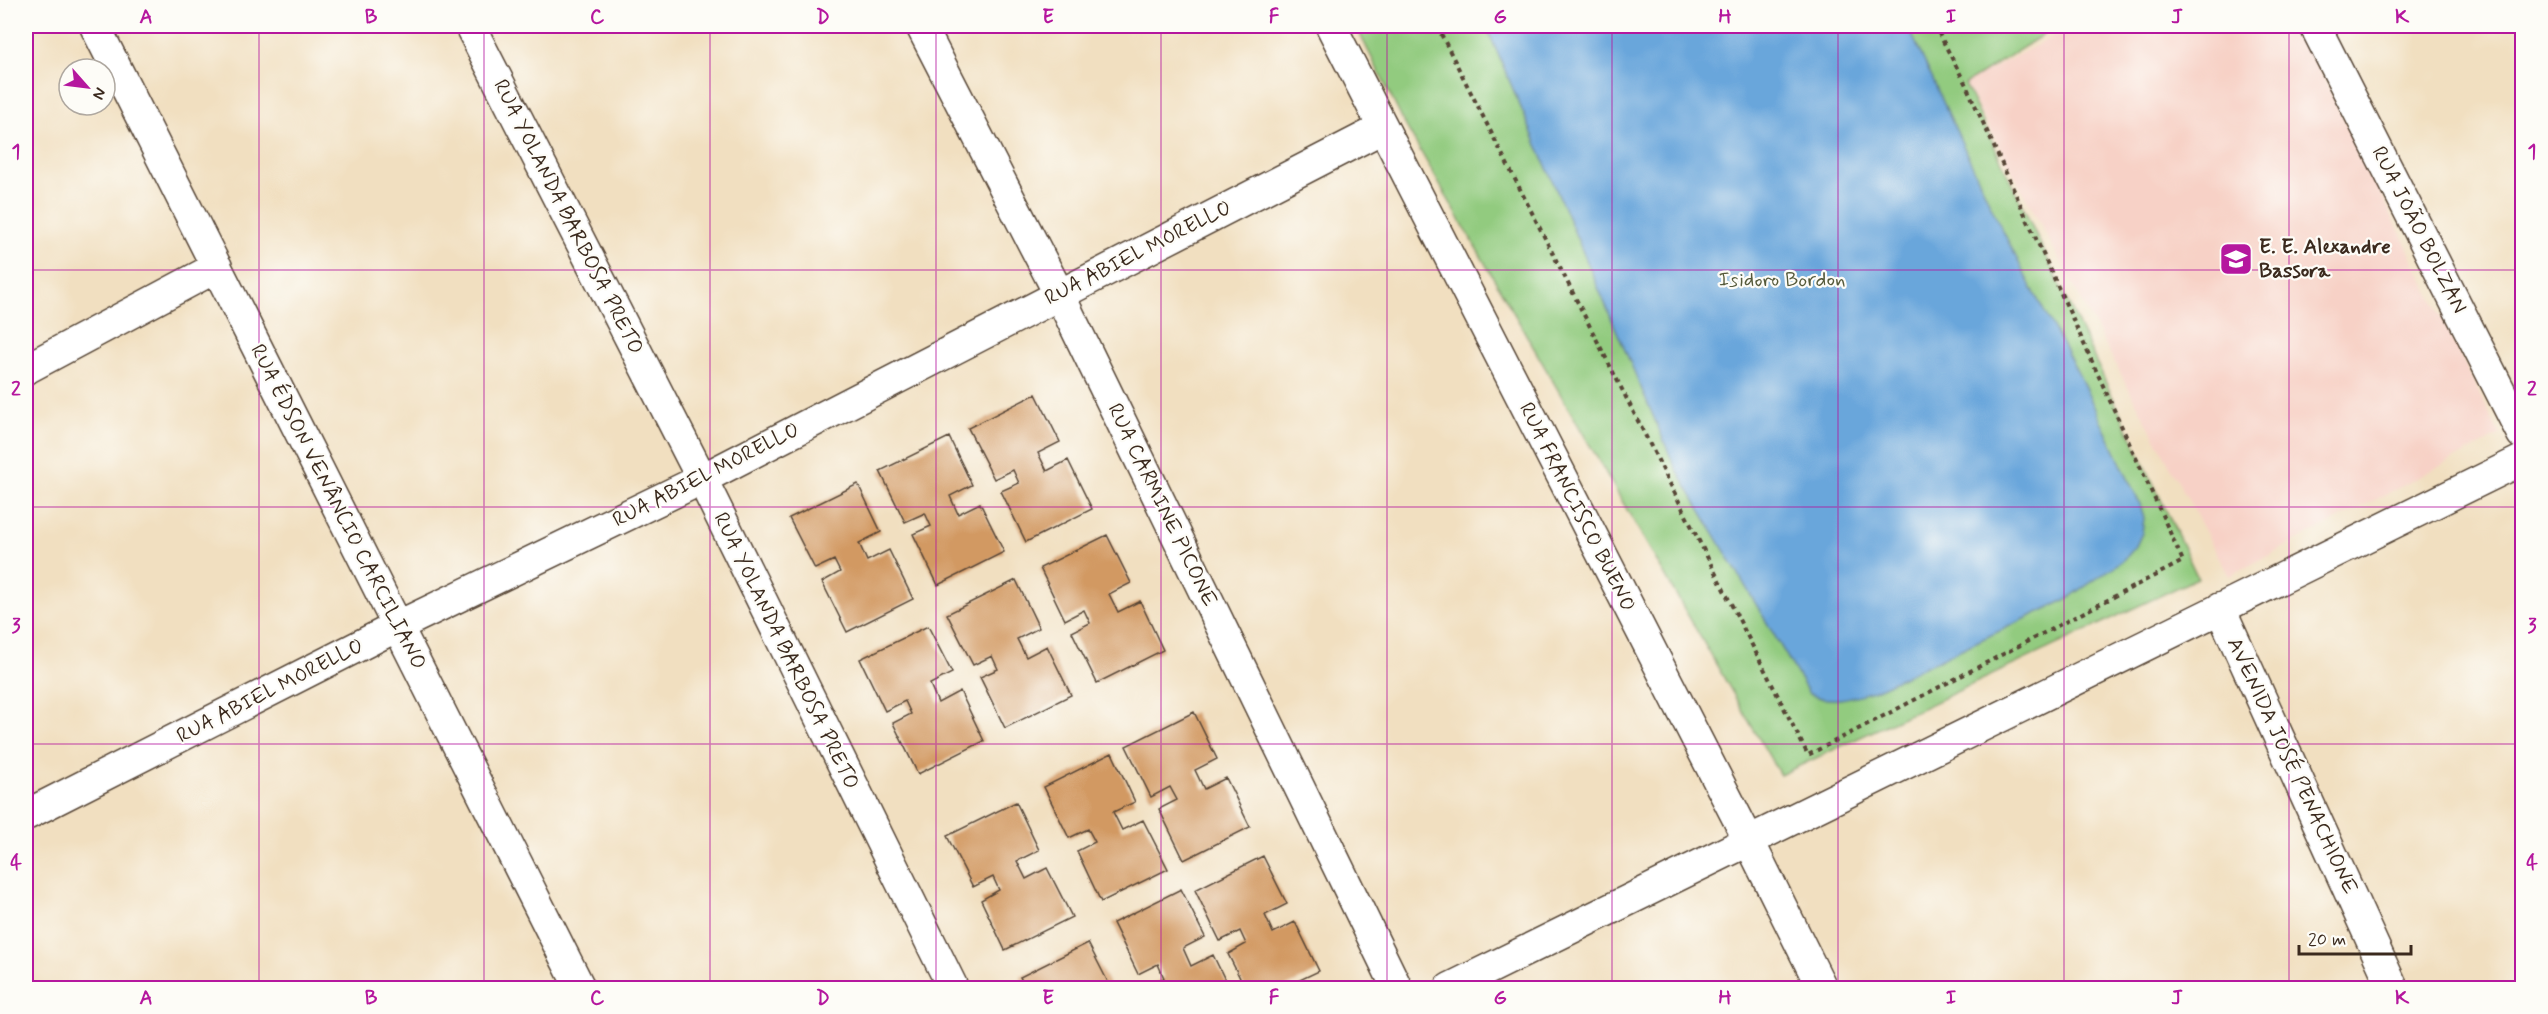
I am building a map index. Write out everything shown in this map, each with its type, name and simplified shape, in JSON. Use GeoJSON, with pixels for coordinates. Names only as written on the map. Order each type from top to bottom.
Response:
{"type":"FeatureCollection","features":[{"type":"Feature","properties":{"kind":"street","name":"RUA ÉDSON VENÂNCIO CARCILIANO"},"geometry":{"type":"LineString","coordinates":[[95,26],[580,988]]}},
{"type":"Feature","properties":{"kind":"street","name":"RUA YOLANDA BARBOSA PRETO"},"geometry":{"type":"LineString","coordinates":[[470,26],[702,479],[953,988]]}},
{"type":"Feature","properties":{"kind":"street","name":"RUA CARMINE PICONE"},"geometry":{"type":"LineString","coordinates":[[921,26],[1059,294],[1397,988]]}},
{"type":"Feature","properties":{"kind":"street","name":"RUA FRANCISCO BUENO"},"geometry":{"type":"LineString","coordinates":[[1331,26],[1749,841],[1822,988]]}},
{"type":"Feature","properties":{"kind":"street","name":"RUA JOÃO BOLZAN"},"geometry":{"type":"LineString","coordinates":[[2315,26],[2523,434]]}},
{"type":"Feature","properties":{"kind":"street","name":"RUA ABIEL MORELLO"},"geometry":{"type":"LineString","coordinates":[[26,815],[398,626],[702,479],[1383,128]]}},
{"type":"Feature","properties":{"kind":"street"},"geometry":{"type":"LineString","coordinates":[[26,369],[217,267]]}},
{"type":"Feature","properties":{"kind":"street"},"geometry":{"type":"LineString","coordinates":[[1450,988],[2523,459]]}},
{"type":"Feature","properties":{"kind":"street","name":"AVENIDA JOSÉ PENACHIONE"},"geometry":{"type":"LineString","coordinates":[[2220,608],[2393,988]]}},
{"type":"Feature","properties":{"kind":"path"},"geometry":{"type":"LineString","coordinates":[[1437,26],[1808,755],[2183,561],[1965,83],[1935,26]]}},
{"type":"Feature","properties":{"kind":"shaded area","name":"E. E. Alexandre Bassora"},"geometry":{"type":"Polygon","coordinates":[[[2073,26],[2298,26],[2500,435],[2229,576],[1965,83],[2073,26]]]}},
{"type":"Feature","properties":{"kind":"green space","name":"Isidoro Bordon"},"geometry":{"type":"Polygon","coordinates":[[[1356,26],[2057,26],[1965,84],[2198,578],[1780,775],[1403,121],[1356,26]]]}},
{"type":"Feature","properties":{"kind":"water","name":"Isidoro Bordon"},"geometry":{"type":"Polygon","coordinates":[[[1486,26],[1908,26],[1997,219],[2078,373],[2140,504],[2144,518],[2142,533],[2136,546],[2125,559],[2067,599],[1873,691],[1849,698],[1833,699],[1809,694],[1675,467],[1486,26]]]}},
{"type":"Feature","properties":{"kind":"building"},"geometry":{"type":"Polygon","coordinates":[[[1036,394],[1060,442],[1038,453],[1047,471],[1068,460],[1092,509],[1026,542],[1001,491],[1019,483],[1013,470],[994,479],[968,428],[1036,394]]]}},
{"type":"Feature","properties":{"kind":"building"},"geometry":{"type":"Polygon","coordinates":[[[949,437],[972,485],[950,496],[958,514],[980,503],[1004,552],[938,585],[913,534],[931,526],[925,513],[905,522],[880,471],[949,437]]]}},
{"type":"Feature","properties":{"kind":"building"},"geometry":{"type":"Polygon","coordinates":[[[858,484],[881,532],[859,543],[867,561],[889,550],[913,599],[847,632],[822,582],[840,572],[834,560],[815,569],[789,518],[858,484]]]}},
{"type":"Feature","properties":{"kind":"building"},"geometry":{"type":"Polygon","coordinates":[[[1107,535],[1131,583],[1109,594],[1118,612],[1140,601],[1163,650],[1097,683],[1072,632],[1090,623],[1084,610],[1065,620],[1040,568],[1107,535]]]}},
{"type":"Feature","properties":{"kind":"building"},"geometry":{"type":"Polygon","coordinates":[[[1016,580],[1039,628],[1017,639],[1026,657],[1047,646],[1071,695],[1005,728],[980,677],[998,669],[992,656],[973,665],[947,614],[1016,580]]]}},
{"type":"Feature","properties":{"kind":"building"},"geometry":{"type":"Polygon","coordinates":[[[928,626],[952,673],[930,684],[938,703],[960,691],[984,741],[918,774],[893,723],[911,714],[905,701],[885,711],[860,659],[928,626]]]}},
{"type":"Feature","properties":{"kind":"building"},"geometry":{"type":"Polygon","coordinates":[[[1194,712],[1217,759],[1195,770],[1204,789],[1226,778],[1250,827],[1184,860],[1159,809],[1177,800],[1170,787],[1151,797],[1126,746],[1194,712]]]}},
{"type":"Feature","properties":{"kind":"building"},"geometry":{"type":"Polygon","coordinates":[[[1112,753],[1135,802],[1113,812],[1122,830],[1143,820],[1168,869],[1101,902],[1077,851],[1095,842],[1088,829],[1069,838],[1044,787],[1112,753]]]}},
{"type":"Feature","properties":{"kind":"building"},"geometry":{"type":"Polygon","coordinates":[[[1016,802],[1039,850],[1017,861],[1026,879],[1047,868],[1072,917],[1005,950],[981,900],[999,890],[993,877],[973,887],[947,836],[1016,802]]]}},
{"type":"Feature","properties":{"kind":"building"},"geometry":{"type":"Polygon","coordinates":[[[1263,856],[1287,904],[1265,915],[1273,933],[1295,922],[1319,971],[1283,988],[1245,988],[1228,954],[1246,944],[1240,931],[1220,941],[1195,890],[1263,856]]]}},
{"type":"Feature","properties":{"kind":"building"},"geometry":{"type":"Polygon","coordinates":[[[1181,889],[1205,937],[1183,948],[1191,966],[1213,955],[1229,988],[1147,988],[1164,978],[1158,964],[1138,974],[1113,923],[1181,889]]]}},
{"type":"Feature","properties":{"kind":"building"},"geometry":{"type":"Polygon","coordinates":[[[1088,943],[1111,988],[1026,988],[1020,977],[1088,943]]]}},
{"type":"Feature","properties":{"kind":"place","name":"E. E. Alexandre Bassora"},"geometry":{"type":"Point","coordinates":[2236,259]}}]}
